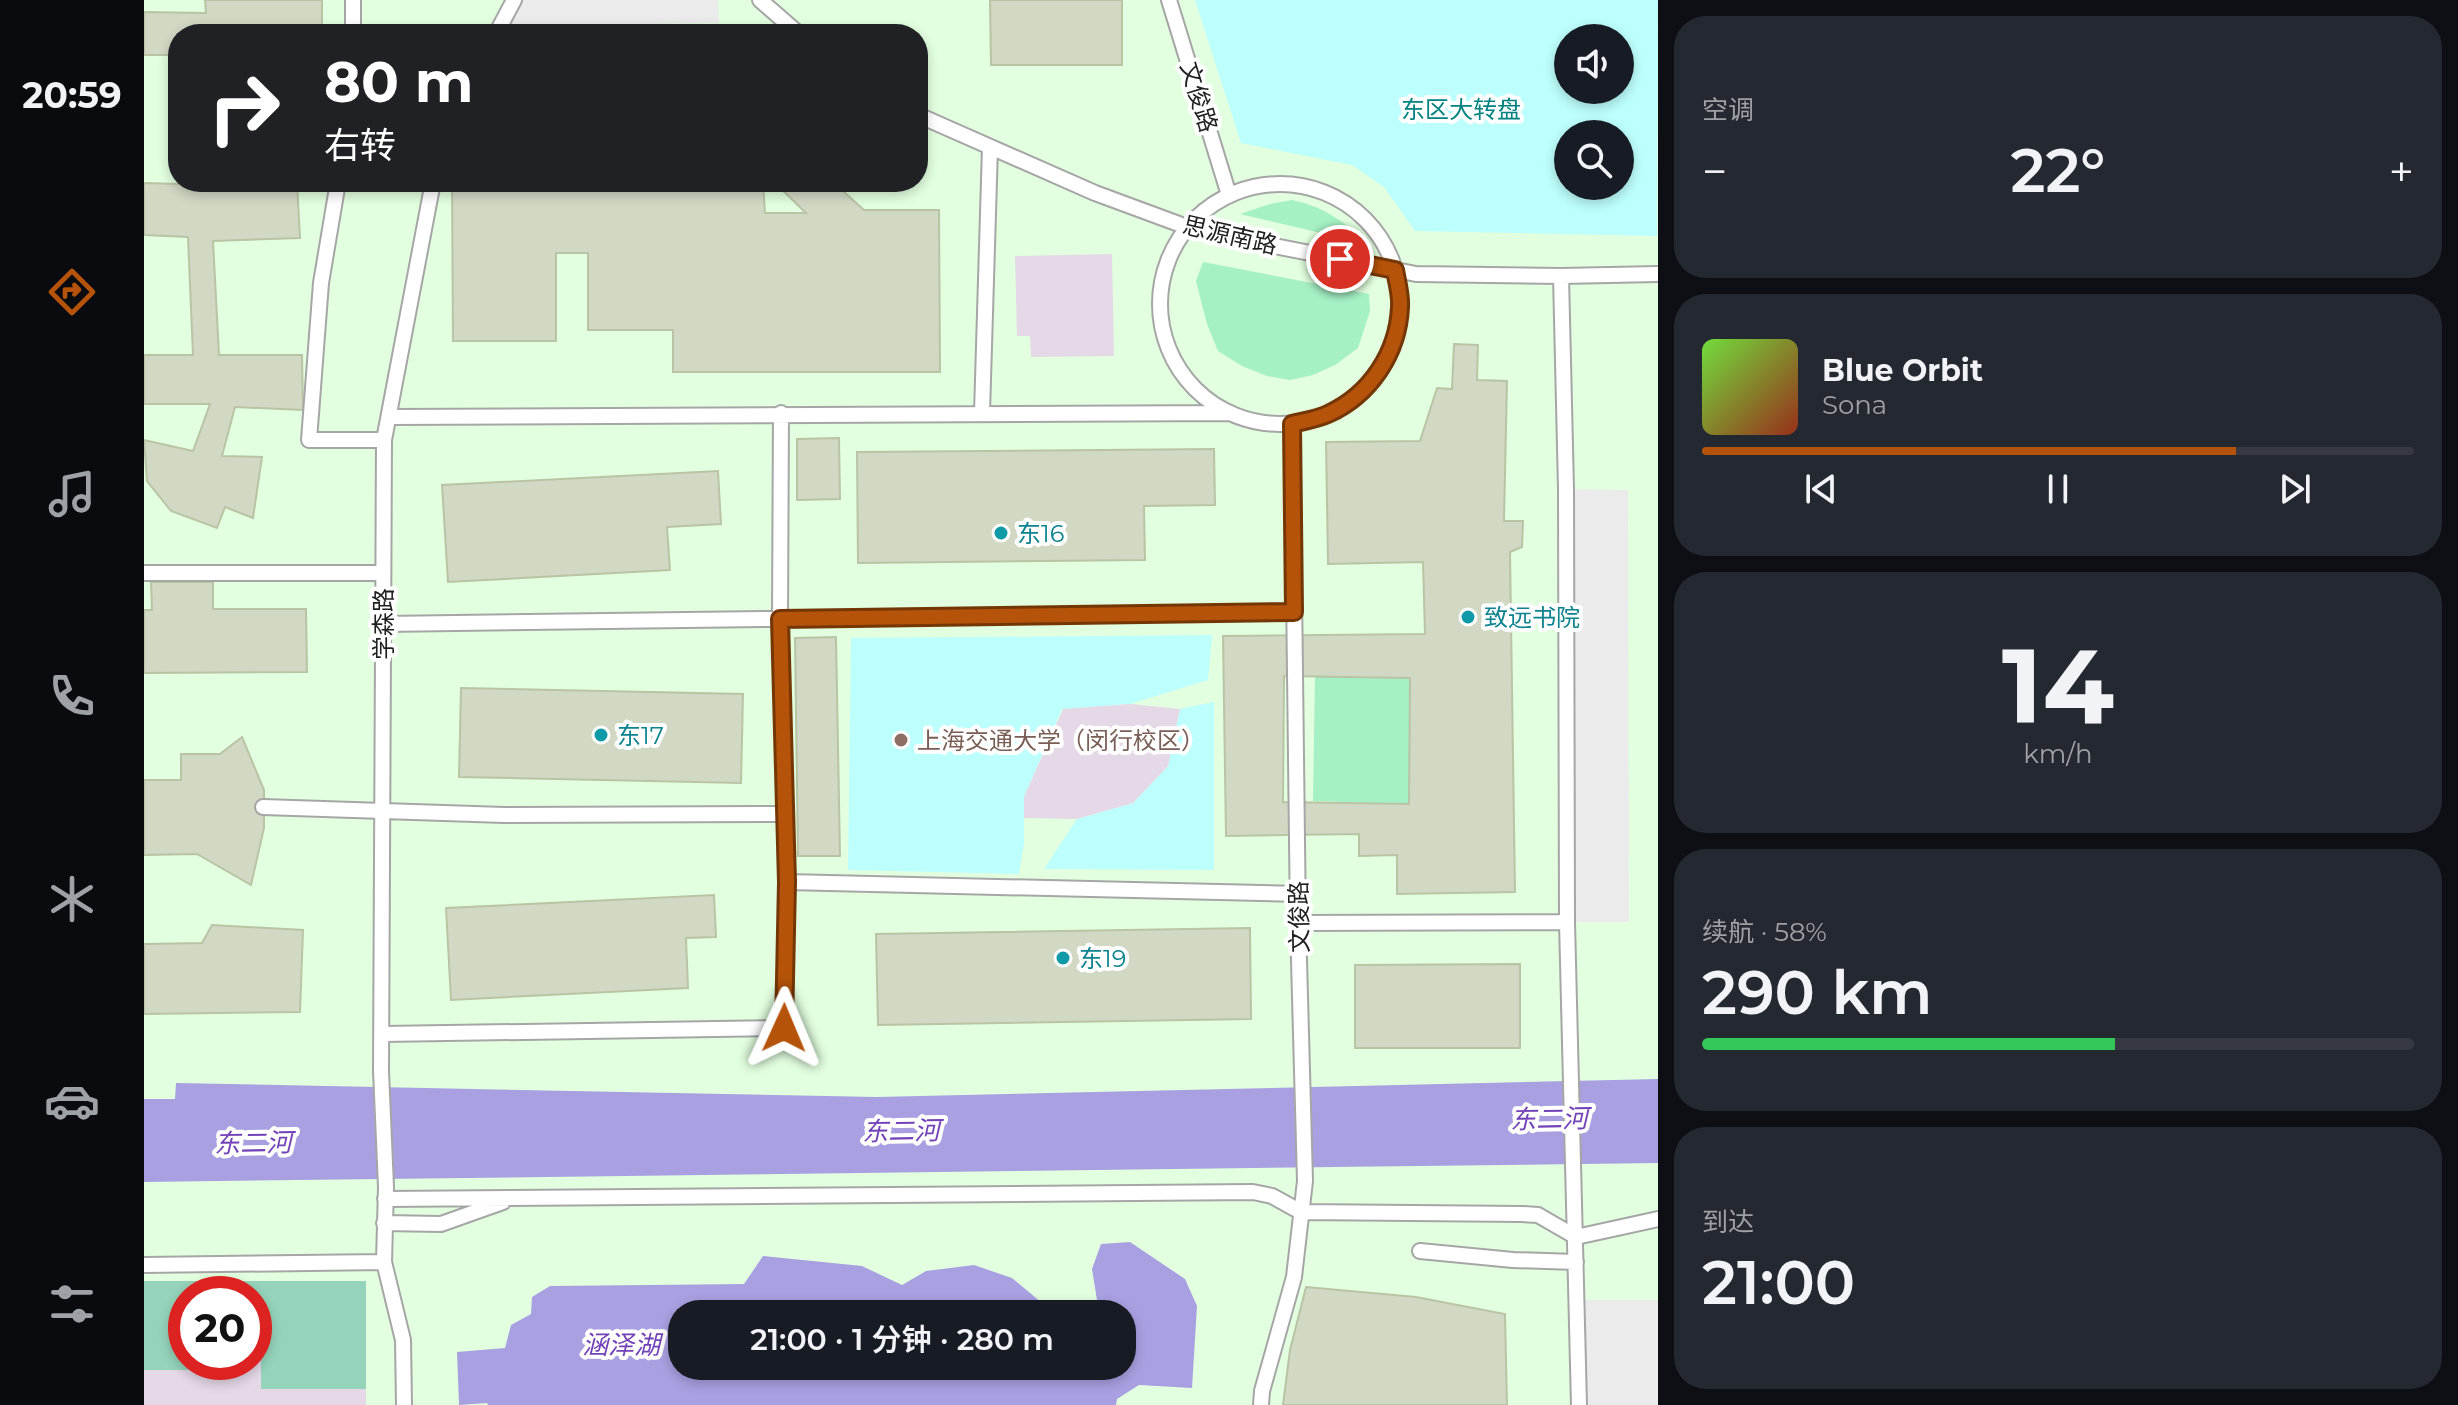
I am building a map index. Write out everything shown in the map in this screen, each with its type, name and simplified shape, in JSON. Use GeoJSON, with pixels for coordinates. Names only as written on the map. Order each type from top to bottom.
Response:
{"type":"FeatureCollection","features":[{"type":"Feature","properties":{"kind":"lane"},"geometry":{"type":"LineString","coordinates":[[353,0],[353,24]]}},
{"type":"Feature","properties":{"kind":"lane"},"geometry":{"type":"LineString","coordinates":[[501,24],[514,0]]}},
{"type":"Feature","properties":{"kind":"lane"},"geometry":{"type":"LineString","coordinates":[[760,0],[788,24]]}},
{"type":"Feature","properties":{"kind":"lane","name":"文俊路"},"geometry":{"type":"LineString","coordinates":[[1169,0],[1229,195]]}},
{"type":"Feature","properties":{"kind":"lane","name":"思源南路"},"geometry":{"type":"LineString","coordinates":[[928,119],[1095,193],[1187,227],[1416,274],[1658,274]]}},
{"type":"Feature","properties":{"kind":"lane"},"geometry":{"type":"LineString","coordinates":[[982,413],[990,147]]}},
{"type":"Feature","properties":{"kind":"lane"},"geometry":{"type":"LineString","coordinates":[[1262,185],[1296,185],[1330,195],[1359,213],[1381,239],[1395,270],[1400,305],[1395,339],[1380,371],[1356,397],[1327,415],[1292,424],[1260,423],[1230,413],[1199,393],[1176,365],[1162,331],[1159,294],[1168,259],[1187,227],[1206,209],[1229,195],[1262,185]]}},
{"type":"Feature","properties":{"kind":"lane"},"geometry":{"type":"LineString","coordinates":[[336,192],[321,283],[309,440],[384,440]]}},
{"type":"Feature","properties":{"kind":"lane","name":"学森路"},"geometry":{"type":"LineString","coordinates":[[404,1405],[403,1340],[384,1262],[381,1071],[384,440],[431,192]]}},
{"type":"Feature","properties":{"kind":"lane"},"geometry":{"type":"LineString","coordinates":[[1561,276],[1566,489],[1567,922],[1579,1405]]}},
{"type":"Feature","properties":{"kind":"lane"},"geometry":{"type":"LineString","coordinates":[[383,1034],[784,1028],[787,882],[780,619],[781,413]]}},
{"type":"Feature","properties":{"kind":"lane"},"geometry":{"type":"LineString","coordinates":[[389,417],[1230,413]]}},
{"type":"Feature","properties":{"kind":"lane","name":"文俊路"},"geometry":{"type":"LineString","coordinates":[[1261,1405],[1262,1391],[1294,1277],[1305,1181],[1298,923],[1292,424]]}},
{"type":"Feature","properties":{"kind":"lane"},"geometry":{"type":"LineString","coordinates":[[144,573],[383,573]]}},
{"type":"Feature","properties":{"kind":"lane"},"geometry":{"type":"LineString","coordinates":[[383,624],[1294,612]]}},
{"type":"Feature","properties":{"kind":"lane"},"geometry":{"type":"LineString","coordinates":[[263,807],[504,815],[785,814]]}},
{"type":"Feature","properties":{"kind":"lane"},"geometry":{"type":"LineString","coordinates":[[787,882],[1299,894]]}},
{"type":"Feature","properties":{"kind":"lane"},"geometry":{"type":"LineString","coordinates":[[1298,923],[1567,922]]}},
{"type":"Feature","properties":{"kind":"lane"},"geometry":{"type":"LineString","coordinates":[[385,1193],[514,1198],[1253,1192],[1272,1196],[1301,1212],[1538,1215],[1576,1237],[1658,1219]]}},
{"type":"Feature","properties":{"kind":"lane"},"geometry":{"type":"LineString","coordinates":[[384,1223],[441,1224],[514,1198]]}},
{"type":"Feature","properties":{"kind":"lane"},"geometry":{"type":"LineString","coordinates":[[1420,1251],[1513,1260],[1576,1262]]}},
{"type":"Feature","properties":{"kind":"lane"},"geometry":{"type":"LineString","coordinates":[[144,1265],[384,1262]]}},
{"type":"Feature","properties":{"kind":"shaded area","name":"上海交通大学（闵行校区）"},"geometry":{"type":"Polygon","coordinates":[[[144,0],[1658,0],[1658,1405],[144,1405],[144,0]]]}},
{"type":"Feature","properties":{"kind":"shaded area"},"geometry":{"type":"Polygon","coordinates":[[[521,0],[718,0],[719,23],[510,24],[521,0]]]}},
{"type":"Feature","properties":{"kind":"shaded area"},"geometry":{"type":"Polygon","coordinates":[[[1112,254],[1114,356],[1031,357],[1030,336],[1017,336],[1015,256],[1112,254]]]}},
{"type":"Feature","properties":{"kind":"shaded area"},"geometry":{"type":"Polygon","coordinates":[[[1566,489],[1628,490],[1629,922],[1567,922],[1566,489]]]}},
{"type":"Feature","properties":{"kind":"shaded area"},"geometry":{"type":"Polygon","coordinates":[[[1130,704],[1180,709],[1168,766],[1133,803],[1077,819],[1024,818],[1024,797],[1063,709],[1130,704]]]}},
{"type":"Feature","properties":{"kind":"shaded area"},"geometry":{"type":"Polygon","coordinates":[[[144,1281],[168,1281],[168,1370],[144,1370],[144,1281]]]}},
{"type":"Feature","properties":{"kind":"shaded area"},"geometry":{"type":"Polygon","coordinates":[[[272,1281],[366,1281],[366,1389],[261,1389],[261,1380],[272,1380],[272,1281]]]}},
{"type":"Feature","properties":{"kind":"shaded area"},"geometry":{"type":"Polygon","coordinates":[[[1577,1300],[1658,1300],[1658,1405],[1579,1405],[1577,1300]]]}},
{"type":"Feature","properties":{"kind":"shaded area"},"geometry":{"type":"Polygon","coordinates":[[[144,1370],[168,1370],[168,1380],[261,1380],[261,1389],[366,1389],[366,1405],[144,1405],[144,1370]]]}},
{"type":"Feature","properties":{"kind":"green space","name":"东区大转盘"},"geometry":{"type":"Polygon","coordinates":[[[1195,0],[1658,0],[1657,236],[1415,231],[1384,187],[1352,165],[1241,143],[1195,0]]]}},
{"type":"Feature","properties":{"kind":"green space"},"geometry":{"type":"Polygon","coordinates":[[[1292,200],[1336,218],[1351,228],[1355,241],[1240,214],[1292,200]]]}},
{"type":"Feature","properties":{"kind":"green space"},"geometry":{"type":"Polygon","coordinates":[[[1203,262],[1369,294],[1370,311],[1358,348],[1335,365],[1313,375],[1290,380],[1267,376],[1242,366],[1218,351],[1207,324],[1196,281],[1203,262]]]}},
{"type":"Feature","properties":{"kind":"green space"},"geometry":{"type":"Polygon","coordinates":[[[1212,635],[1208,680],[1130,704],[1062,709],[1024,797],[1024,843],[1019,874],[848,870],[851,638],[1212,635]]]}},
{"type":"Feature","properties":{"kind":"green space"},"geometry":{"type":"Polygon","coordinates":[[[1315,676],[1410,678],[1409,804],[1313,801],[1315,676]]]}},
{"type":"Feature","properties":{"kind":"green space"},"geometry":{"type":"Polygon","coordinates":[[[1214,702],[1214,870],[1044,869],[1077,819],[1133,803],[1168,766],[1180,709],[1214,702]]]}},
{"type":"Feature","properties":{"kind":"water","name":"东二河"},"geometry":{"type":"Polygon","coordinates":[[[1658,1079],[1658,1163],[144,1182],[144,1099],[175,1099],[176,1083],[877,1097],[1658,1079]]]}},
{"type":"Feature","properties":{"kind":"water","name":"涵泽湖"},"geometry":{"type":"Polygon","coordinates":[[[1130,1242],[1185,1279],[1197,1306],[1192,1388],[1139,1385],[1117,1399],[1116,1405],[459,1405],[457,1352],[505,1348],[511,1325],[531,1314],[532,1297],[550,1286],[744,1284],[763,1256],[862,1266],[902,1285],[926,1271],[974,1265],[1012,1278],[1038,1300],[668,1300],[668,1380],[1136,1380],[1136,1300],[1097,1300],[1092,1269],[1101,1244],[1130,1242]]]}},
{"type":"Feature","properties":{"kind":"building"},"geometry":{"type":"Polygon","coordinates":[[[205,0],[322,0],[322,24],[168,24],[168,55],[144,55],[144,12],[206,13],[205,0]]]}},
{"type":"Feature","properties":{"kind":"building"},"geometry":{"type":"Polygon","coordinates":[[[990,0],[1122,0],[1122,65],[991,65],[990,0]]]}},
{"type":"Feature","properties":{"kind":"building"},"geometry":{"type":"Polygon","coordinates":[[[144,183],[168,184],[168,192],[298,192],[300,238],[213,241],[219,355],[302,355],[303,410],[235,407],[222,456],[262,457],[253,518],[225,507],[217,528],[171,511],[147,481],[144,440],[193,451],[210,404],[144,404],[144,355],[193,355],[188,237],[144,235],[144,183]]]}},
{"type":"Feature","properties":{"kind":"building"},"geometry":{"type":"Polygon","coordinates":[[[452,192],[764,192],[765,213],[806,213],[784,192],[844,192],[864,210],[939,210],[940,372],[673,372],[673,330],[588,330],[588,253],[556,253],[556,341],[453,341],[452,192]]]}},
{"type":"Feature","properties":{"kind":"building","name":"致远书院"},"geometry":{"type":"Polygon","coordinates":[[[1454,344],[1478,345],[1477,380],[1507,381],[1504,521],[1523,521],[1522,547],[1510,552],[1515,892],[1397,894],[1397,855],[1359,856],[1359,834],[1226,836],[1223,636],[1425,634],[1423,562],[1328,564],[1326,442],[1420,441],[1437,388],[1452,389],[1454,344]],[[1284,676],[1283,802],[1409,804],[1410,678],[1284,676]]]}},
{"type":"Feature","properties":{"kind":"building"},"geometry":{"type":"Polygon","coordinates":[[[839,438],[840,499],[797,500],[797,439],[839,438]]]}},
{"type":"Feature","properties":{"kind":"building","name":"东16"},"geometry":{"type":"Polygon","coordinates":[[[1214,449],[1215,505],[1144,506],[1145,560],[858,563],[857,452],[1214,449]]]}},
{"type":"Feature","properties":{"kind":"building"},"geometry":{"type":"Polygon","coordinates":[[[718,471],[721,524],[667,527],[670,570],[448,582],[442,485],[718,471]]]}},
{"type":"Feature","properties":{"kind":"building"},"geometry":{"type":"Polygon","coordinates":[[[151,582],[213,582],[213,609],[306,609],[307,672],[144,673],[144,610],[152,610],[151,582]]]}},
{"type":"Feature","properties":{"kind":"building"},"geometry":{"type":"Polygon","coordinates":[[[836,637],[840,856],[798,856],[795,638],[836,637]]]}},
{"type":"Feature","properties":{"kind":"building","name":"东17"},"geometry":{"type":"Polygon","coordinates":[[[461,688],[743,694],[741,783],[459,777],[461,688]]]}},
{"type":"Feature","properties":{"kind":"building"},"geometry":{"type":"Polygon","coordinates":[[[242,737],[264,790],[264,828],[251,885],[197,854],[144,855],[144,780],[181,780],[181,754],[220,754],[242,737]]]}},
{"type":"Feature","properties":{"kind":"building"},"geometry":{"type":"Polygon","coordinates":[[[714,895],[716,937],[686,938],[688,988],[451,1000],[446,908],[714,895]]]}},
{"type":"Feature","properties":{"kind":"building"},"geometry":{"type":"Polygon","coordinates":[[[212,925],[303,930],[300,1012],[144,1014],[144,944],[202,943],[212,925]]]}},
{"type":"Feature","properties":{"kind":"building","name":"东19"},"geometry":{"type":"Polygon","coordinates":[[[1250,928],[1251,1019],[878,1025],[876,934],[1250,928]]]}},
{"type":"Feature","properties":{"kind":"building"},"geometry":{"type":"Polygon","coordinates":[[[1520,964],[1520,1048],[1355,1048],[1355,965],[1520,964]]]}},
{"type":"Feature","properties":{"kind":"building"},"geometry":{"type":"Polygon","coordinates":[[[1306,1287],[1416,1297],[1505,1314],[1507,1405],[1283,1405],[1290,1350],[1306,1287]]]}},
{"type":"Feature","properties":{"kind":"place","name":"东16"},"geometry":{"type":"Point","coordinates":[1001,533]}},
{"type":"Feature","properties":{"kind":"place","name":"致远书院"},"geometry":{"type":"Point","coordinates":[1468,617]}},
{"type":"Feature","properties":{"kind":"place","name":"东17"},"geometry":{"type":"Point","coordinates":[601,735]}},
{"type":"Feature","properties":{"kind":"place","name":"上海交通大学（闵行校区）"},"geometry":{"type":"Point","coordinates":[901,740]}},
{"type":"Feature","properties":{"kind":"place","name":"东19"},"geometry":{"type":"Point","coordinates":[1063,958]}},
{"type":"Feature","properties":{"kind":"route"},"geometry":{"type":"LineString","coordinates":[[784,1028],[787,882],[780,619],[1294,612],[1292,424],[1327,415],[1356,397],[1380,371],[1395,339],[1400,305],[1395,270],[1340,259]]}}]}
